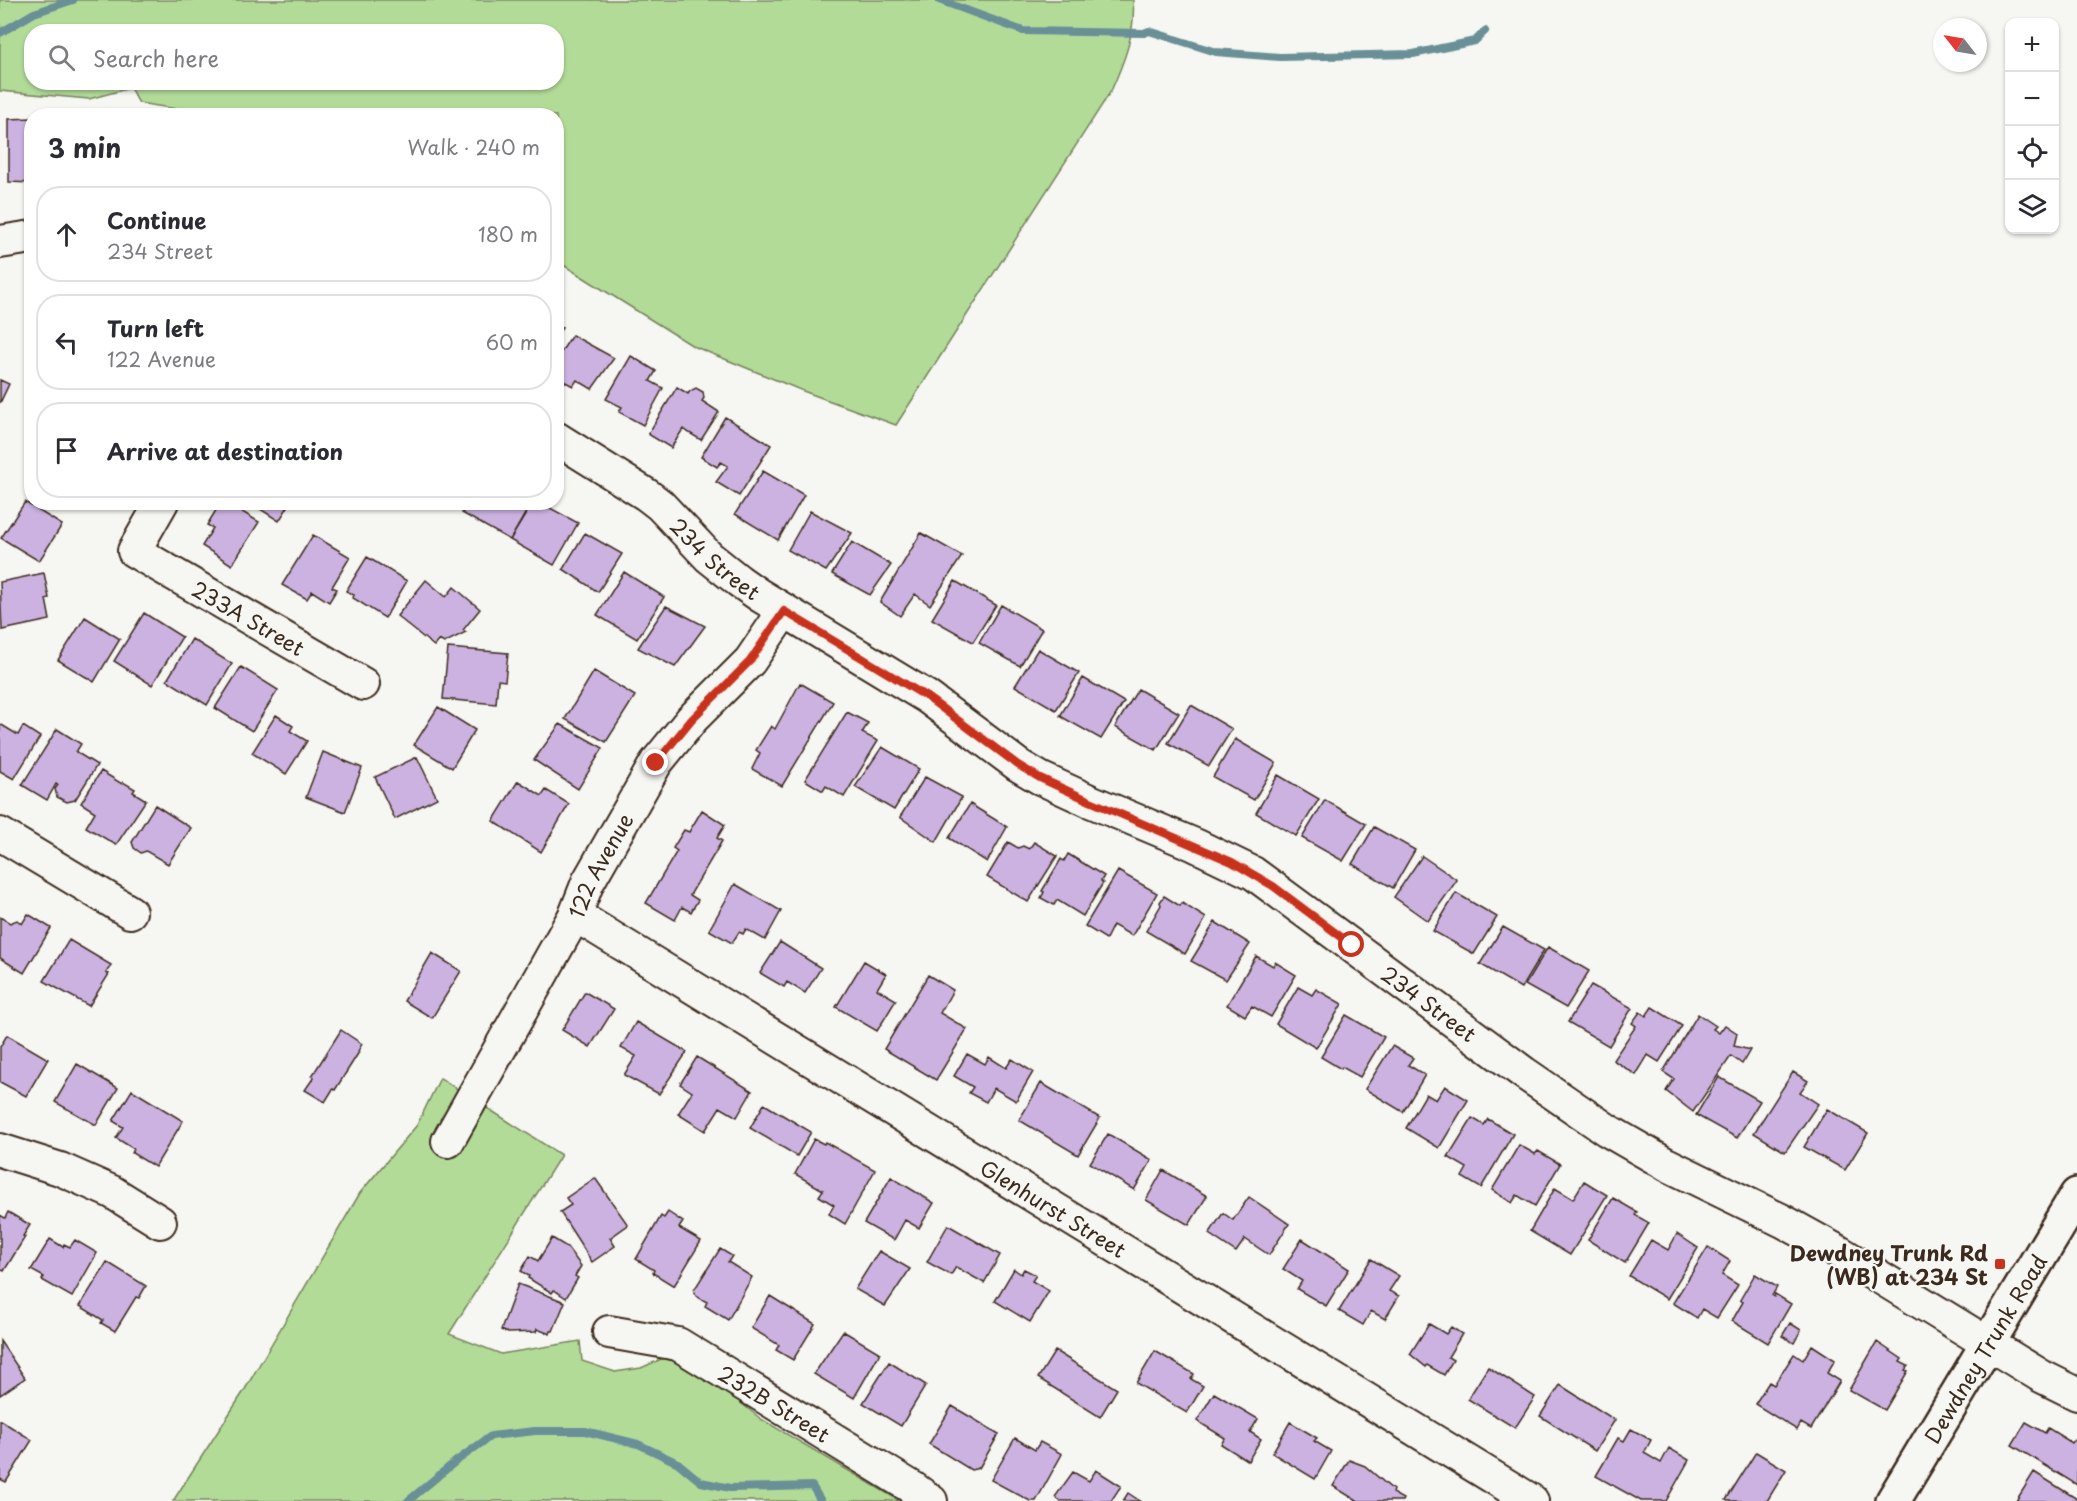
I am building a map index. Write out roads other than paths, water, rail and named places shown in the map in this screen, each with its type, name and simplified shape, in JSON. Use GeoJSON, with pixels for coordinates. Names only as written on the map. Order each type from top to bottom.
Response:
{"type":"FeatureCollection","features":[{"type":"Feature","properties":{"kind":"main road","name":"Dewdney Trunk Road"},"geometry":{"type":"LineString","coordinates":[[1893,1501],[2077,1195]]}},
{"type":"Feature","properties":{"kind":"street"},"geometry":{"type":"LineString","coordinates":[[0,242],[24,238]]}},
{"type":"Feature","properties":{"kind":"street","name":"234 Street"},"geometry":{"type":"LineString","coordinates":[[564,443],[660,505],[721,568],[784,611],[927,697],[991,746],[1040,778],[1195,845],[1253,873],[1533,1079],[1607,1130],[1666,1164],[1783,1221],[1839,1252],[1988,1341],[2041,1376],[2077,1394]]}},
{"type":"Feature","properties":{"kind":"street","name":"233A Street"},"geometry":{"type":"LineString","coordinates":[[157,510],[134,551],[363,684]]}},
{"type":"Feature","properties":{"kind":"street","name":"122 Avenue"},"geometry":{"type":"LineString","coordinates":[[448,1141],[575,915],[588,882],[656,763],[692,719],[750,661],[784,611]]}},
{"type":"Feature","properties":{"kind":"street"},"geometry":{"type":"LineString","coordinates":[[0,834],[130,912]]}},
{"type":"Feature","properties":{"kind":"street","name":"Glenhurst Street"},"geometry":{"type":"LineString","coordinates":[[575,915],[1532,1501]]}},
{"type":"Feature","properties":{"kind":"street"},"geometry":{"type":"LineString","coordinates":[[0,1150],[60,1169],[112,1192],[160,1222]]}},
{"type":"Feature","properties":{"kind":"street","name":"232B Street"},"geometry":{"type":"LineString","coordinates":[[609,1332],[678,1344],[931,1501]]}},
{"type":"Feature","properties":{"kind":"waterway"},"geometry":{"type":"LineString","coordinates":[[0,33],[34,13],[73,0]]}},
{"type":"Feature","properties":{"kind":"waterway"},"geometry":{"type":"LineString","coordinates":[[939,0],[1023,31],[1144,33],[1149,31],[1216,52],[1280,57],[1413,54],[1475,41],[1485,31]]}},
{"type":"Feature","properties":{"kind":"waterway"},"geometry":{"type":"LineString","coordinates":[[408,1501],[491,1436],[535,1431],[585,1431],[638,1444],[678,1463],[701,1482],[730,1488],[812,1486],[821,1501]]}},
{"type":"Feature","properties":{"kind":"place","name":"Dewdney Trunk Rd (WB) at 234 St"},"geometry":{"type":"Point","coordinates":[2000,1264]}}]}
